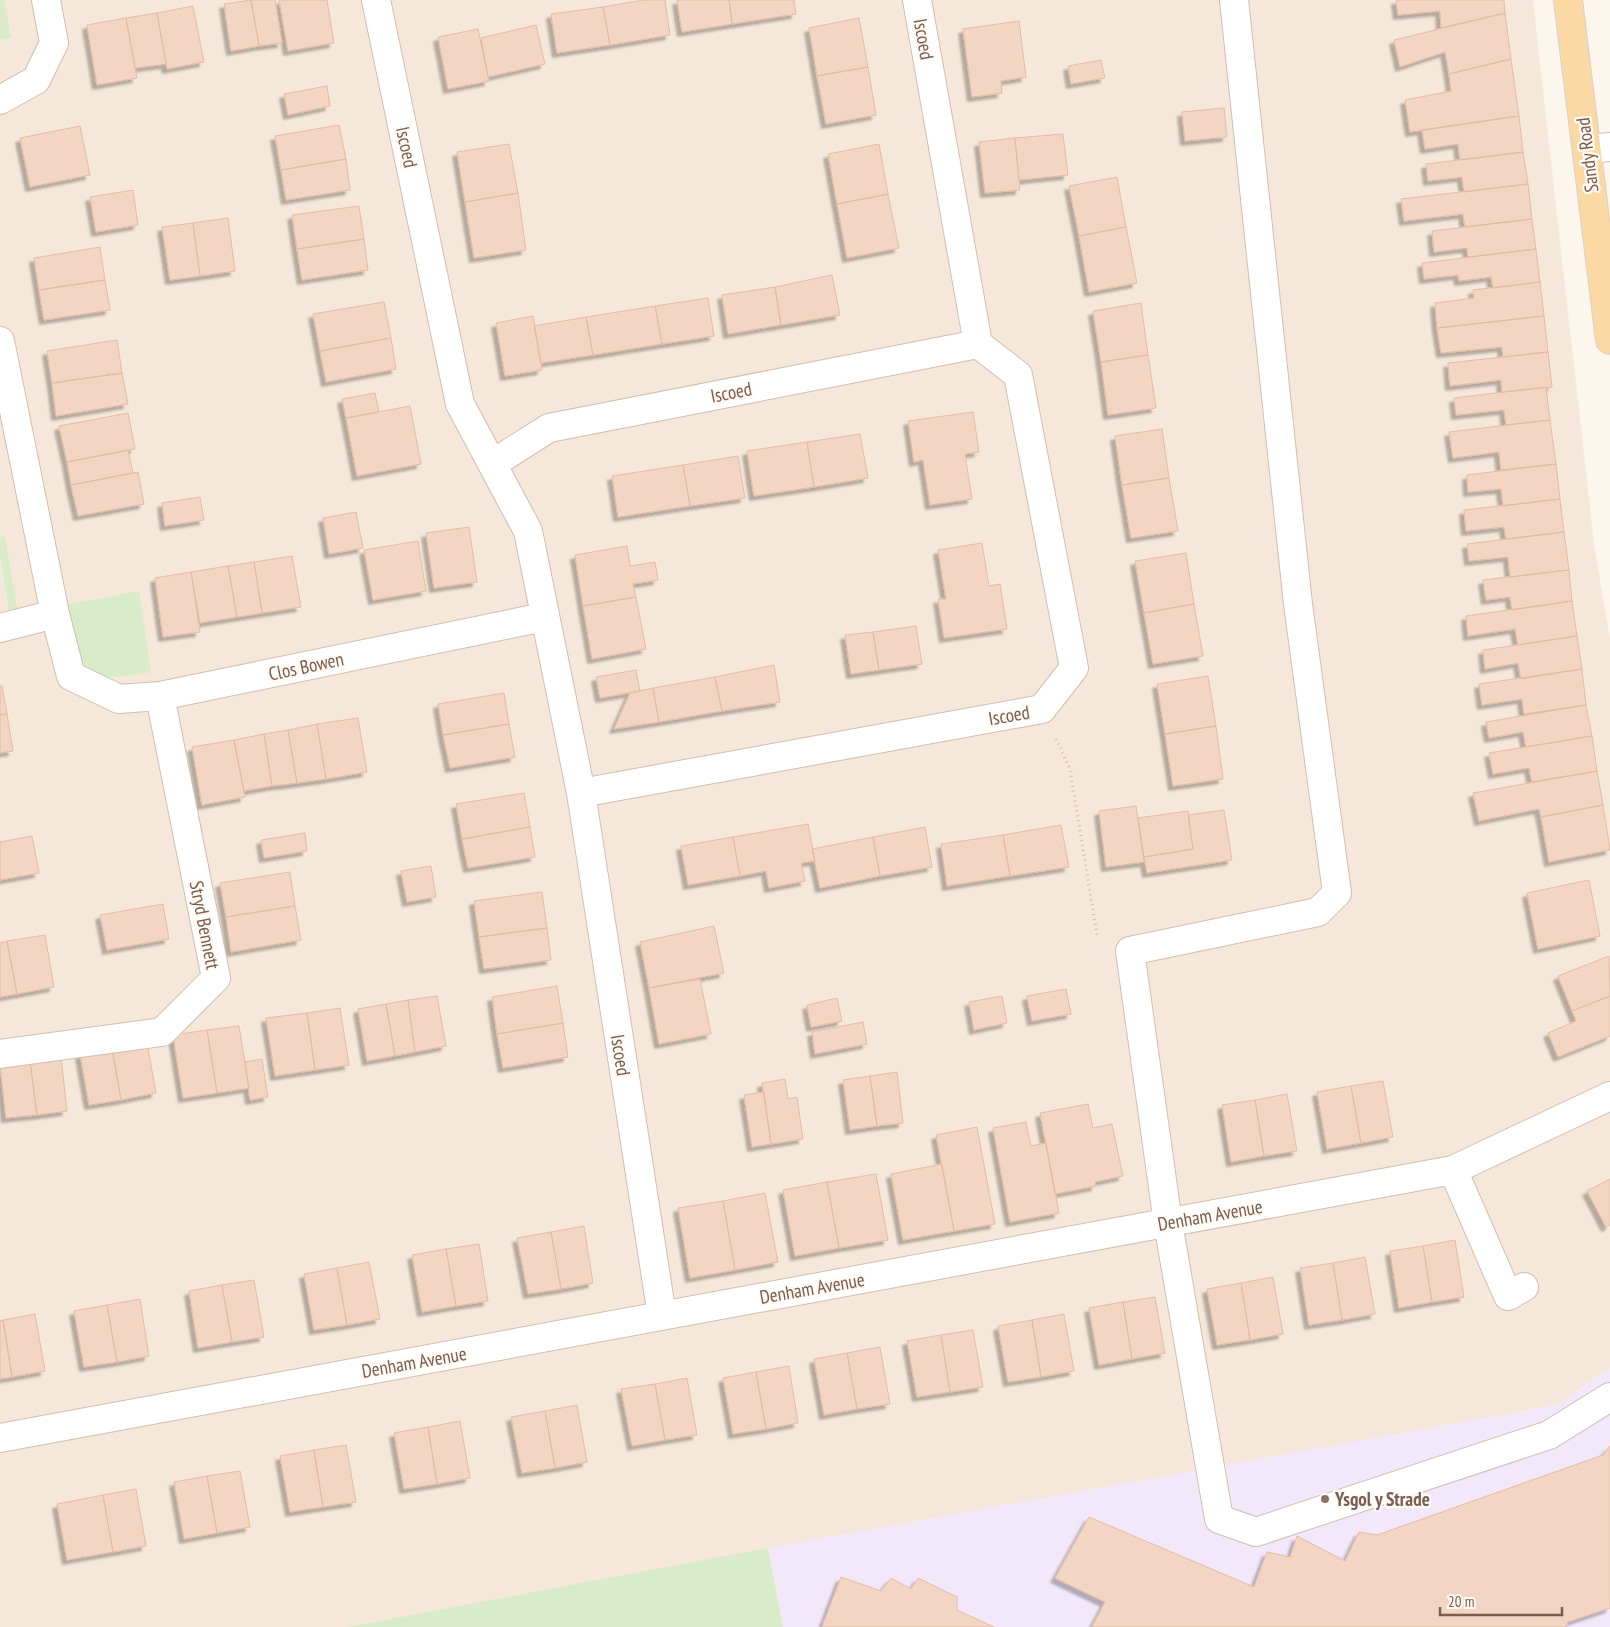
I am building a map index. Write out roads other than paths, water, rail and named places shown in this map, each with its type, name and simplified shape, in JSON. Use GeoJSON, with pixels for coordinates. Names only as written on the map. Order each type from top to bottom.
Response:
{"type":"FeatureCollection","features":[{"type":"Feature","properties":{"kind":"main road","name":"Sandy Road"},"geometry":{"type":"LineString","coordinates":[[1568,0],[1598,148],[1610,340]]}},
{"type":"Feature","properties":{"kind":"street"},"geometry":{"type":"LineString","coordinates":[[0,100],[36,80],[54,43],[46,0]]}},
{"type":"Feature","properties":{"kind":"street","name":"Iscoed"},"geometry":{"type":"LineString","coordinates":[[376,0],[460,404],[528,531],[581,793],[662,1316]]}},
{"type":"Feature","properties":{"kind":"street","name":"Iscoed"},"geometry":{"type":"LineString","coordinates":[[581,793],[1042,709],[1074,668],[1018,375],[978,344],[917,0]]}},
{"type":"Feature","properties":{"kind":"street"},"geometry":{"type":"LineString","coordinates":[[1234,0],[1298,604],[1337,893],[1318,912],[1130,951],[1168,1222],[1219,1519],[1256,1532],[1549,1436],[1610,1397]]}},
{"type":"Feature","properties":{"kind":"street"},"geometry":{"type":"LineString","coordinates":[[0,341],[55,614],[0,628]]}},
{"type":"Feature","properties":{"kind":"street","name":"Iscoed"},"geometry":{"type":"LineString","coordinates":[[492,464],[549,428],[978,344]]}},
{"type":"Feature","properties":{"kind":"street","name":"Clos Bowen"},"geometry":{"type":"LineString","coordinates":[[55,614],[71,676],[119,699],[160,696],[544,617]]}},
{"type":"Feature","properties":{"kind":"street","name":"Stryd Bennett"},"geometry":{"type":"LineString","coordinates":[[0,1054],[162,1032],[216,978],[160,696]]}},
{"type":"Feature","properties":{"kind":"street","name":"Denham Avenue"},"geometry":{"type":"LineString","coordinates":[[0,1438],[1453,1170],[1610,1096]]}},
{"type":"Feature","properties":{"kind":"street"},"geometry":{"type":"LineString","coordinates":[[1453,1170],[1508,1296],[1524,1287]]}},
{"type":"Feature","properties":{"kind":"place","name":"Ysgol y Strade"},"geometry":{"type":"Point","coordinates":[1325,1499]}}]}
